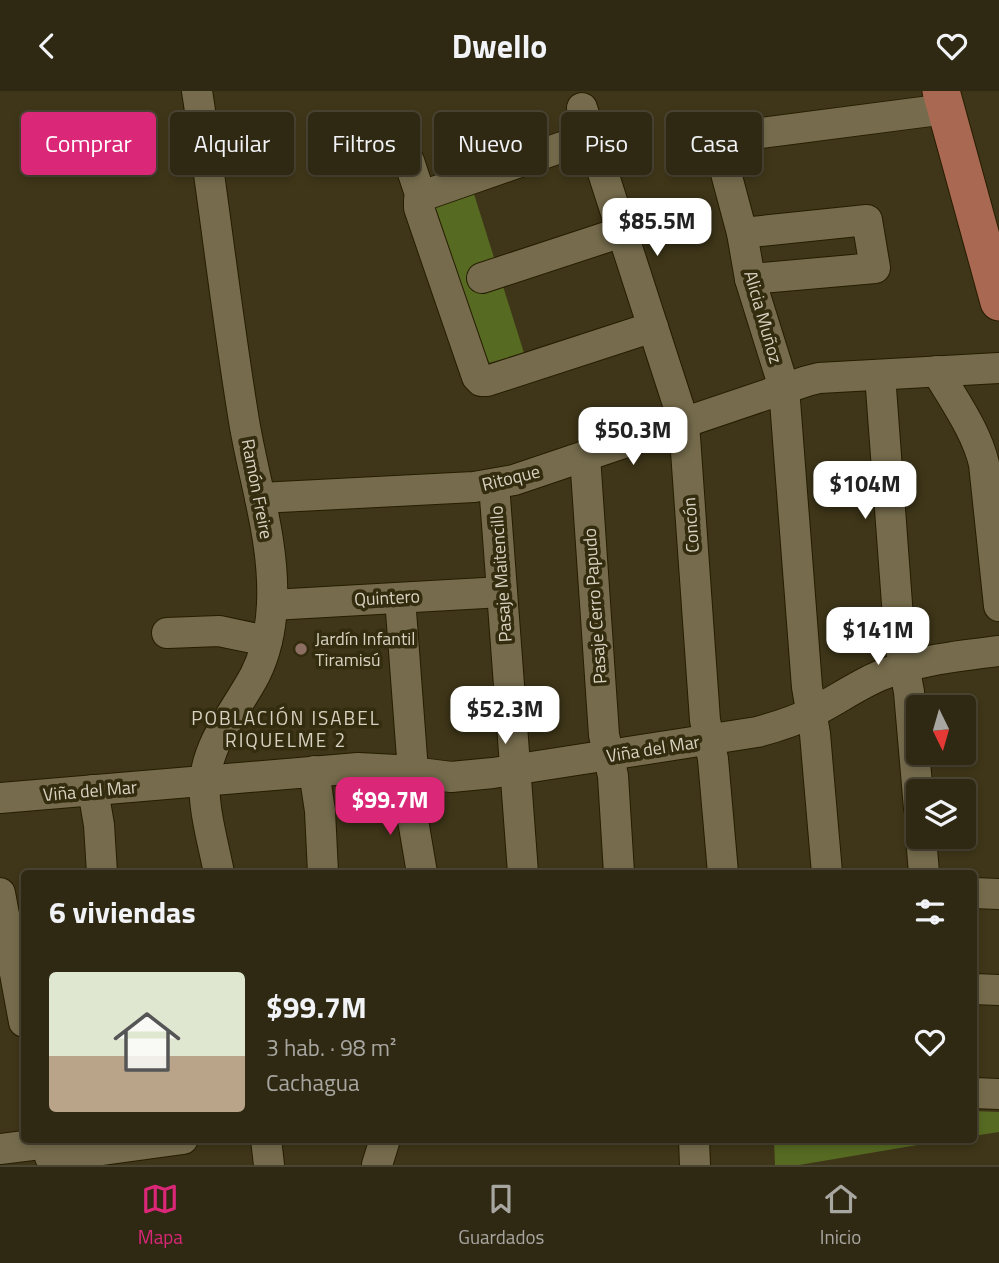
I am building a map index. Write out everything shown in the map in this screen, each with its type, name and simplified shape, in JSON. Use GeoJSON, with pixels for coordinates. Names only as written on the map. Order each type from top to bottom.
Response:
{"type":"FeatureCollection","features":[{"type":"Feature","properties":{"kind":"main road"},"geometry":{"type":"LineString","coordinates":[[944,100],[999,302]]}},
{"type":"Feature","properties":{"kind":"street","name":"Ramón Freire"},"geometry":{"type":"LineString","coordinates":[[197,91],[239,387],[269,545],[272,605],[261,662],[214,746],[204,781],[206,809],[218,870]]}},
{"type":"Feature","properties":{"kind":"street","name":"Alicia Muñoz"},"geometry":{"type":"LineString","coordinates":[[827,870],[815,734],[807,687],[784,388],[750,279],[742,233],[719,151],[720,144],[725,138],[944,100]]}},
{"type":"Feature","properties":{"kind":"street","name":"Concón"},"geometry":{"type":"LineString","coordinates":[[582,108],[583,112]]}},
{"type":"Feature","properties":{"kind":"street"},"geometry":{"type":"LineString","coordinates":[[421,197],[561,148]]}},
{"type":"Feature","properties":{"kind":"street"},"geometry":{"type":"LineString","coordinates":[[414,175],[421,197],[419,208],[477,377],[481,381],[653,327]]}},
{"type":"Feature","properties":{"kind":"street","name":"Concón"},"geometry":{"type":"LineString","coordinates":[[603,175],[684,423],[705,720],[713,759],[723,870]]}},
{"type":"Feature","properties":{"kind":"street"},"geometry":{"type":"LineString","coordinates":[[742,233],[867,220],[875,268],[750,279]]}},
{"type":"Feature","properties":{"kind":"street"},"geometry":{"type":"LineString","coordinates":[[482,278],[622,232]]}},
{"type":"Feature","properties":{"kind":"street","name":"Ritoque"},"geometry":{"type":"LineString","coordinates":[[260,498],[494,484],[514,480],[819,378],[999,367]]}},
{"type":"Feature","properties":{"kind":"street"},"geometry":{"type":"LineString","coordinates":[[937,371],[982,453],[999,606]]}},
{"type":"Feature","properties":{"kind":"street"},"geometry":{"type":"LineString","coordinates":[[880,375],[900,641],[909,692],[916,779]]}},
{"type":"Feature","properties":{"kind":"street","name":"Pasaje Cerro Papudo"},"geometry":{"type":"LineString","coordinates":[[585,456],[604,735],[613,776],[619,870]]}},
{"type":"Feature","properties":{"kind":"street","name":"Pasaje Maitencillo"},"geometry":{"type":"LineString","coordinates":[[494,484],[523,870]]}},
{"type":"Feature","properties":{"kind":"street","name":"Quintero"},"geometry":{"type":"LineString","coordinates":[[272,605],[502,593]]}},
{"type":"Feature","properties":{"kind":"street"},"geometry":{"type":"LineString","coordinates":[[400,598],[412,758],[408,791],[421,870]]}},
{"type":"Feature","properties":{"kind":"street"},"geometry":{"type":"LineString","coordinates":[[167,633],[219,631],[267,641]]}},
{"type":"Feature","properties":{"kind":"street","name":"Viña del Mar"},"geometry":{"type":"LineString","coordinates":[[0,798],[358,768],[451,777],[515,770],[757,732],[811,713],[856,687],[904,667],[943,658],[999,651]]}},
{"type":"Feature","properties":{"kind":"street"},"geometry":{"type":"LineString","coordinates":[[314,771],[320,811],[323,870]]}},
{"type":"Feature","properties":{"kind":"street"},"geometry":{"type":"LineString","coordinates":[[93,790],[99,825],[102,870]]}},
{"type":"Feature","properties":{"kind":"street"},"geometry":{"type":"LineString","coordinates":[[922,849],[924,870]]}},
{"type":"Feature","properties":{"kind":"street"},"geometry":{"type":"LineString","coordinates":[[0,893],[15,1014]]}},
{"type":"Feature","properties":{"kind":"street"},"geometry":{"type":"LineString","coordinates":[[977,893],[999,894]]}},
{"type":"Feature","properties":{"kind":"street"},"geometry":{"type":"LineString","coordinates":[[977,989],[999,991]]}},
{"type":"Feature","properties":{"kind":"street"},"geometry":{"type":"LineString","coordinates":[[977,1093],[999,1094]]}},
{"type":"Feature","properties":{"kind":"street"},"geometry":{"type":"LineString","coordinates":[[0,1149],[49,1151],[138,1143]]}},
{"type":"Feature","properties":{"kind":"street"},"geometry":{"type":"LineString","coordinates":[[266,1143],[269,1165]]}},
{"type":"Feature","properties":{"kind":"street"},"geometry":{"type":"LineString","coordinates":[[377,1165],[384,1143]]}},
{"type":"Feature","properties":{"kind":"street"},"geometry":{"type":"LineString","coordinates":[[694,1143],[695,1165]]}},
{"type":"Feature","properties":{"kind":"green space"},"geometry":{"type":"Polygon","coordinates":[[[474,194],[524,353],[485,364],[431,206],[474,194]]]}},
{"type":"Feature","properties":{"kind":"green space"},"geometry":{"type":"Polygon","coordinates":[[[977,1111],[999,1112],[999,1132],[977,1135],[977,1111]]]}},
{"type":"Feature","properties":{"kind":"green space"},"geometry":{"type":"Polygon","coordinates":[[[774,1143],[929,1143],[799,1165],[775,1165],[774,1143]]]}},
{"type":"Feature","properties":{"kind":"place","name":"Jardín Infantil Tiramisú"},"geometry":{"type":"Point","coordinates":[301,649]}},
{"type":"Feature","properties":{"kind":"district","name":"POBLACIÓN ISABEL RIQUELME 2"},"geometry":{"type":"Point","coordinates":[286,729]}}]}
